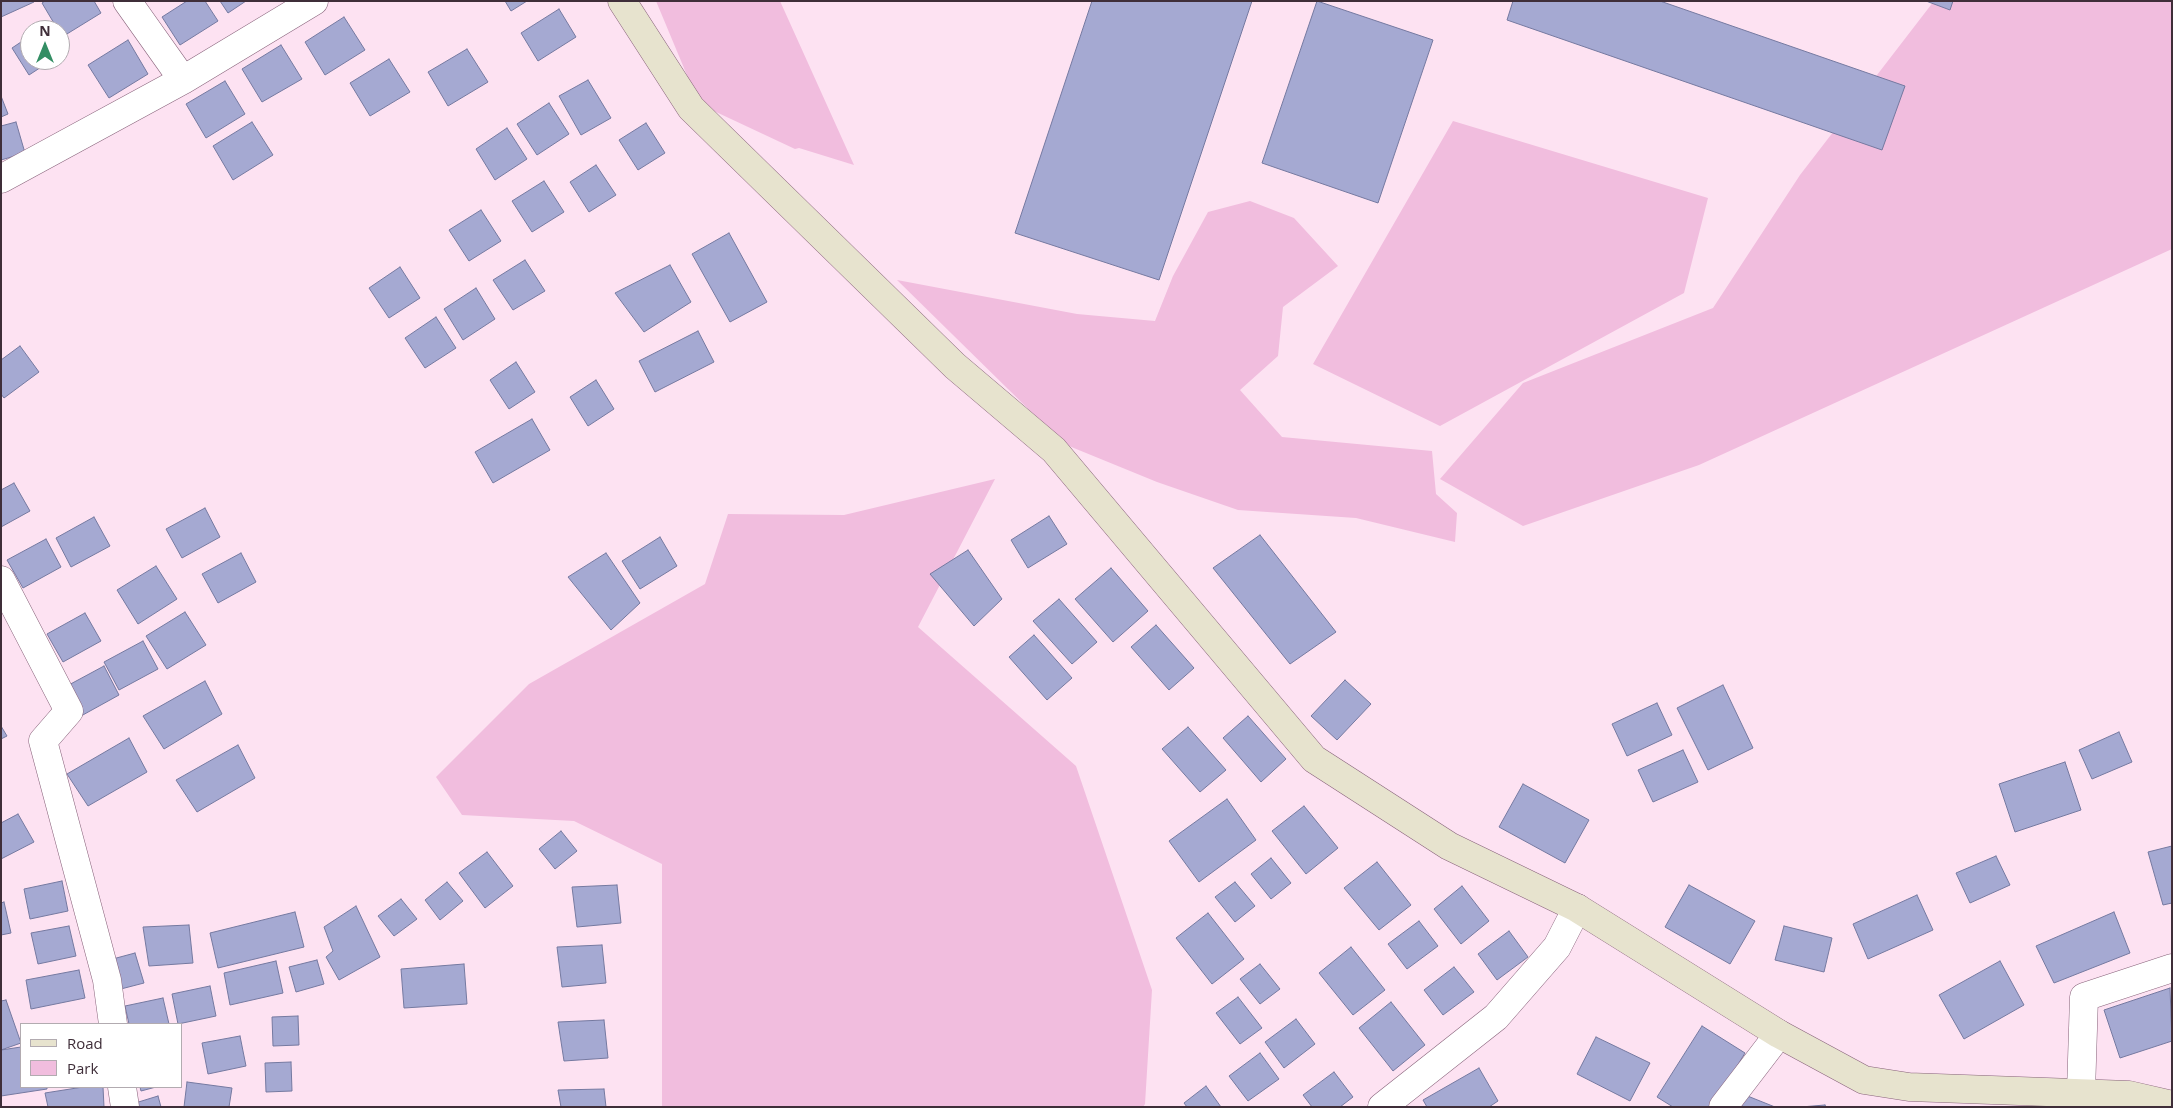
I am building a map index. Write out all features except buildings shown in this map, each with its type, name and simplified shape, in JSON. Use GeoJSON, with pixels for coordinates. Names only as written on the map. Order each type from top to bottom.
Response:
{"type":"FeatureCollection","features":[{"type":"Feature","properties":{"kind":"street"},"geometry":{"type":"LineString","coordinates":[[127,1],[183,80]]}},
{"type":"Feature","properties":{"kind":"street"},"geometry":{"type":"LineString","coordinates":[[1,179],[183,80],[314,1]]}},
{"type":"Feature","properties":{"kind":"street"},"geometry":{"type":"LineString","coordinates":[[622,1],[691,108],[955,366],[1054,450],[1314,759],[1448,846],[1577,908],[1779,1034],[1864,1080],[1909,1088],[2082,1100],[2129,1095],[2172,1104]]}},
{"type":"Feature","properties":{"kind":"street"},"geometry":{"type":"LineString","coordinates":[[1,580],[69,711],[43,741],[107,980],[113,1023]]}},
{"type":"Feature","properties":{"kind":"street"},"geometry":{"type":"LineString","coordinates":[[1382,1107],[1496,1017],[1557,947],[1577,908]]}},
{"type":"Feature","properties":{"kind":"street"},"geometry":{"type":"LineString","coordinates":[[2082,1100],[2084,997],[2172,968]]}},
{"type":"Feature","properties":{"kind":"street"},"geometry":{"type":"LineString","coordinates":[[1723,1107],[1779,1034]]}},
{"type":"Feature","properties":{"kind":"street"},"geometry":{"type":"LineString","coordinates":[[122,1088],[125,1107]]}},
{"type":"Feature","properties":{"kind":"green space"},"geometry":{"type":"Polygon","coordinates":[[[656,1],[780,1],[854,165],[799,148],[795,149],[699,104],[656,1]]]}},
{"type":"Feature","properties":{"kind":"green space"},"geometry":{"type":"Polygon","coordinates":[[[1934,1],[2172,1],[2172,249],[1699,465],[1523,526],[1440,479],[1523,383],[1713,308],[1800,175],[1934,1]]]}},
{"type":"Feature","properties":{"kind":"green space"},"geometry":{"type":"Polygon","coordinates":[[[1453,121],[1708,198],[1684,293],[1440,426],[1313,364],[1453,121]]]}},
{"type":"Feature","properties":{"kind":"green space"},"geometry":{"type":"Polygon","coordinates":[[[1250,201],[1294,218],[1338,266],[1283,307],[1278,356],[1240,390],[1282,437],[1432,451],[1436,494],[1457,513],[1455,542],[1356,518],[1238,510],[1157,482],[1064,444],[897,280],[1077,314],[1155,321],[1173,276],[1208,212],[1250,201]]]}},
{"type":"Feature","properties":{"kind":"green space"},"geometry":{"type":"Polygon","coordinates":[[[995,479],[918,627],[1076,766],[1152,990],[1145,1104],[1143,1107],[662,1107],[662,864],[574,821],[462,815],[436,777],[529,684],[705,584],[728,514],[844,515],[995,479]]]}}]}
